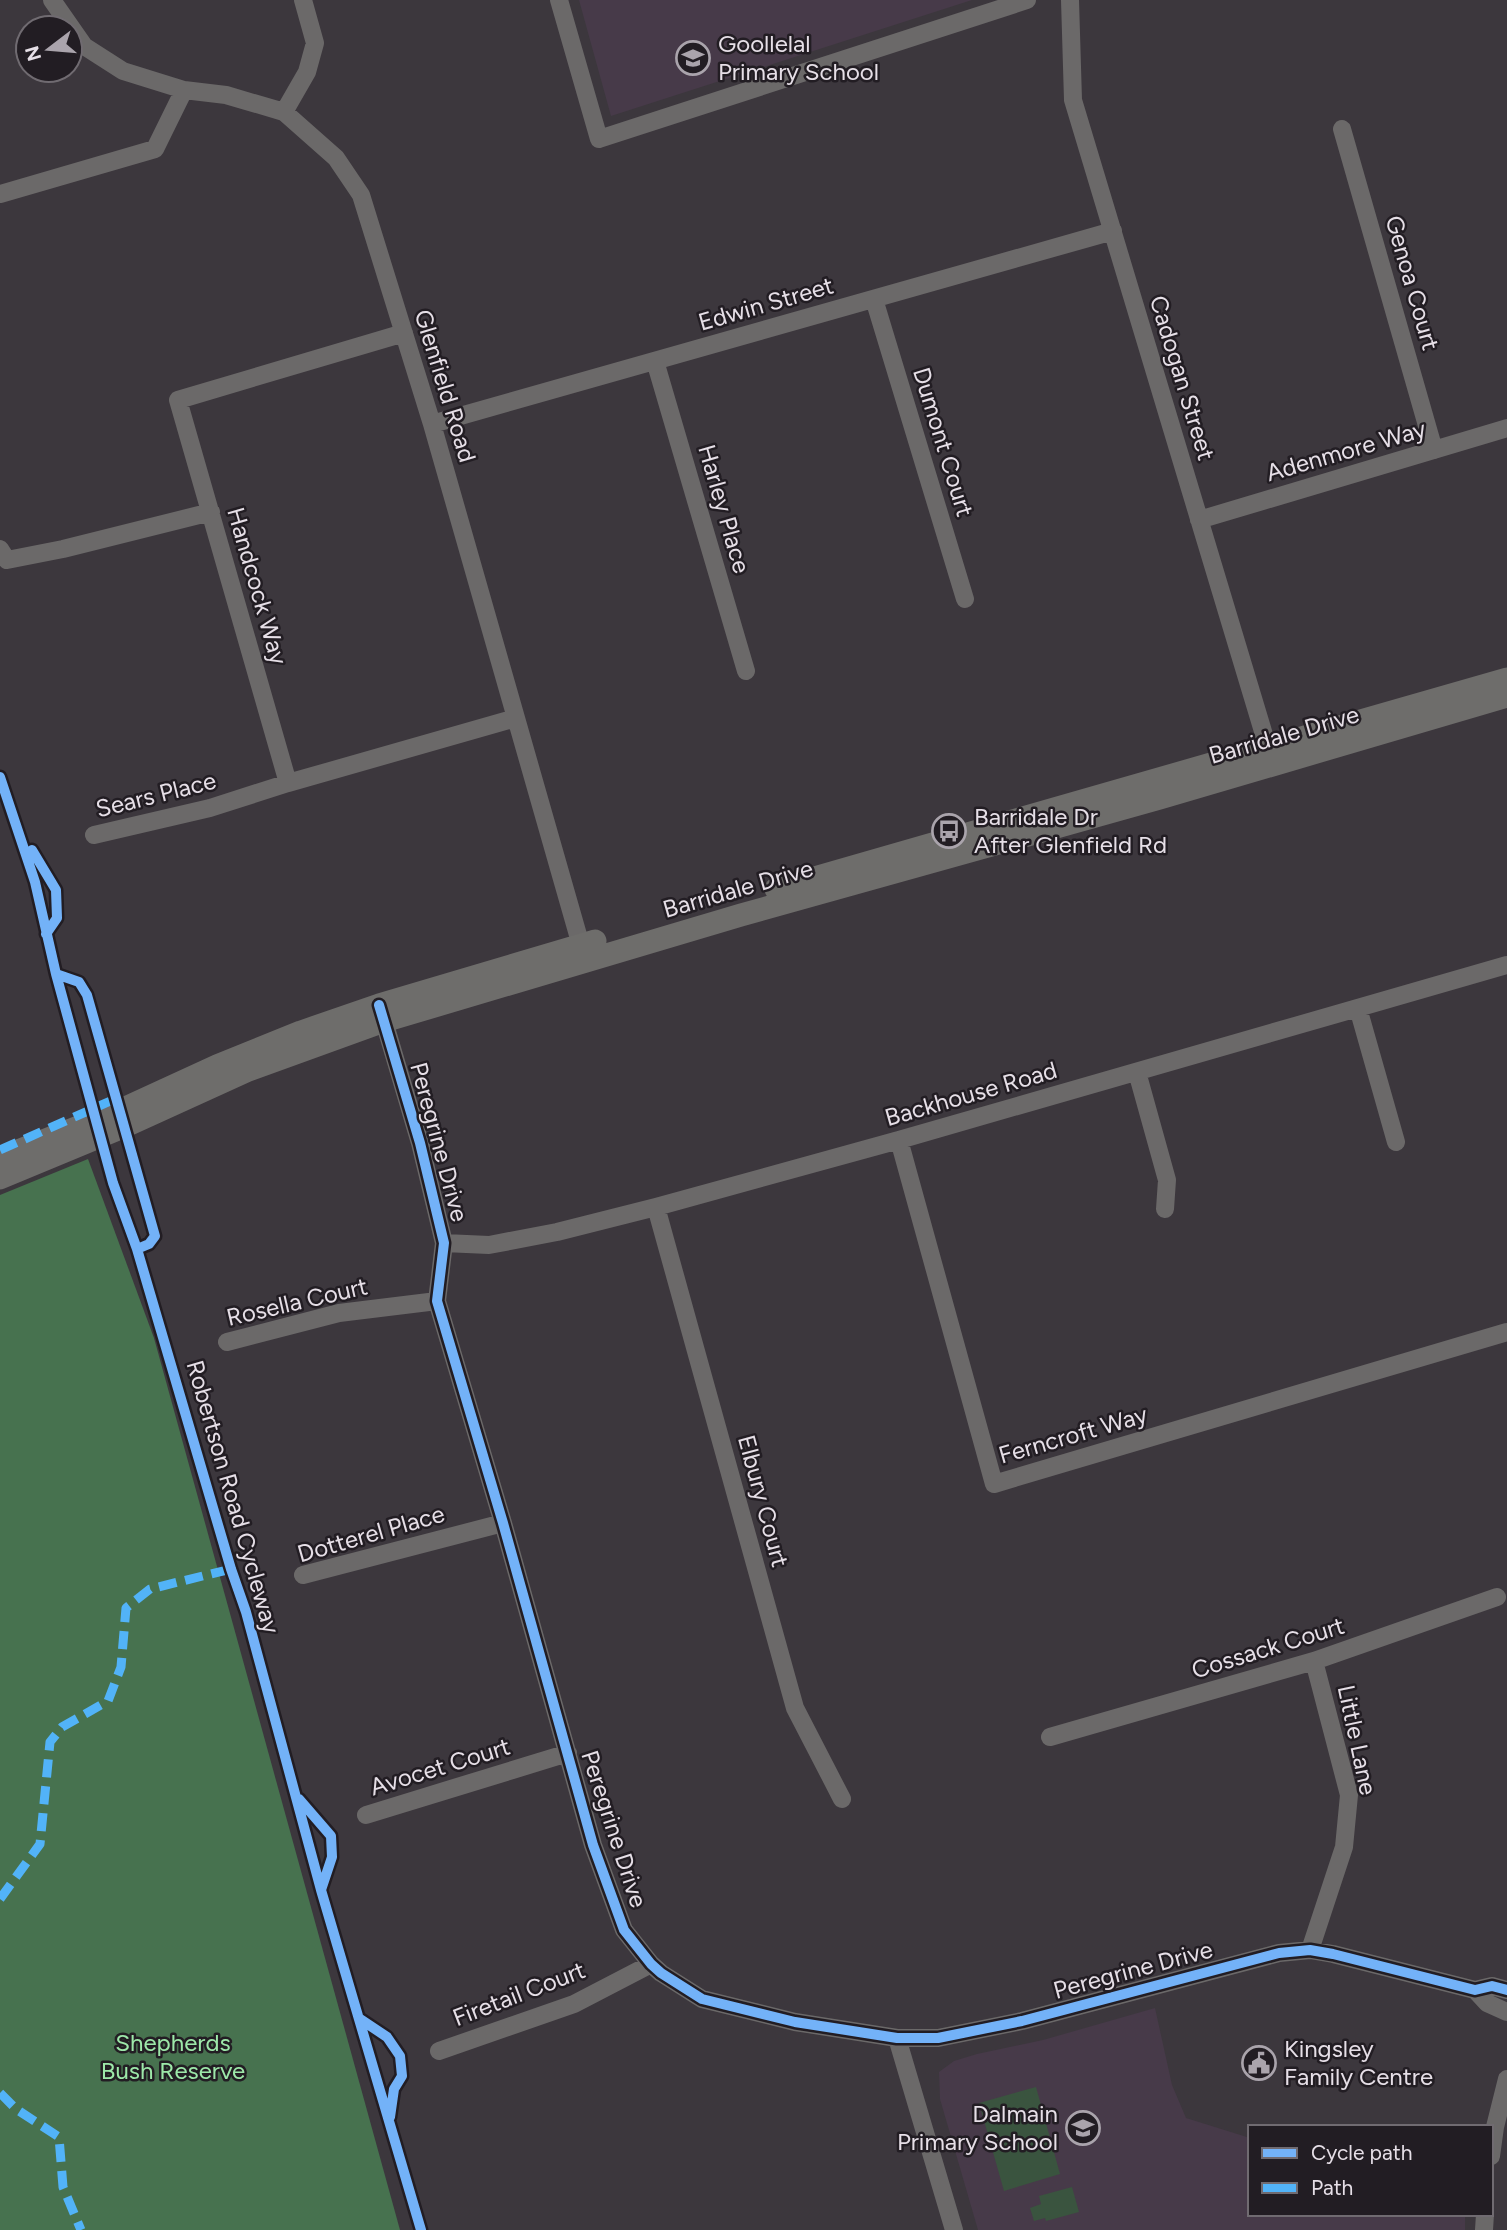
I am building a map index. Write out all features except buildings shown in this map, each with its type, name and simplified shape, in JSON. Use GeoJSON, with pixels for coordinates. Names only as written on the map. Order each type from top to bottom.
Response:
{"type":"FeatureCollection","features":[{"type":"Feature","properties":{"kind":"street","name":"Glenfield Road"},"geometry":{"type":"LineString","coordinates":[[52,0],[84,46],[123,71],[184,90],[226,95],[284,112],[336,158],[361,195],[432,424],[583,953]]}},
{"type":"Feature","properties":{"kind":"street"},"geometry":{"type":"LineString","coordinates":[[284,112],[307,72],[315,43],[303,0]]}},
{"type":"Feature","properties":{"kind":"street"},"geometry":{"type":"LineString","coordinates":[[559,0],[599,139],[1027,0]]}},
{"type":"Feature","properties":{"kind":"street","name":"Cadogan Street"},"geometry":{"type":"LineString","coordinates":[[1070,0],[1073,100],[1271,757]]}},
{"type":"Feature","properties":{"kind":"street"},"geometry":{"type":"LineString","coordinates":[[0,194],[155,149],[184,90]]}},
{"type":"Feature","properties":{"kind":"street","name":"Genoa Court"},"geometry":{"type":"LineString","coordinates":[[1342,129],[1434,450]]}},
{"type":"Feature","properties":{"kind":"street","name":"Edwin Street"},"geometry":{"type":"LineString","coordinates":[[432,424],[1113,231]]}},
{"type":"Feature","properties":{"kind":"street","name":"Dumont Court"},"geometry":{"type":"LineString","coordinates":[[874,299],[965,599]]}},
{"type":"Feature","properties":{"kind":"street","name":"Handcock Way"},"geometry":{"type":"LineString","coordinates":[[288,783],[178,400],[404,332]]}},
{"type":"Feature","properties":{"kind":"street","name":"Harley Place"},"geometry":{"type":"LineString","coordinates":[[655,361],[747,671]]}},
{"type":"Feature","properties":{"kind":"street","name":"Adenmore Way"},"geometry":{"type":"LineString","coordinates":[[1199,520],[1507,428]]}},
{"type":"Feature","properties":{"kind":"street"},"geometry":{"type":"LineString","coordinates":[[0,549],[7,560],[63,549],[211,512]]}},
{"type":"Feature","properties":{"kind":"street","name":"Barridale Drive"},"geometry":{"type":"LineString","coordinates":[[1271,757],[1507,679]]}},
{"type":"Feature","properties":{"kind":"street","name":"Barridale Drive"},"geometry":{"type":"LineString","coordinates":[[0,1158],[119,1111],[216,1066],[301,1032],[382,1013],[1271,757],[1507,696]]}},
{"type":"Feature","properties":{"kind":"street"},"geometry":{"type":"LineString","coordinates":[[288,783],[516,718]]}},
{"type":"Feature","properties":{"kind":"street","name":"Sears Place"},"geometry":{"type":"LineString","coordinates":[[94,835],[210,807],[288,783]]}},
{"type":"Feature","properties":{"kind":"street","name":"Backhouse Road"},"geometry":{"type":"LineString","coordinates":[[444,1243],[488,1245],[558,1232],[656,1207],[1507,965]]}},
{"type":"Feature","properties":{"kind":"street"},"geometry":{"type":"LineString","coordinates":[[1358,1008],[1396,1142]]}},
{"type":"Feature","properties":{"kind":"street","name":"Barridale Drive"},"geometry":{"type":"LineString","coordinates":[[0,1178],[112,1132],[246,1070],[382,1013]]}},
{"type":"Feature","properties":{"kind":"street","name":"Peregrine Drive"},"geometry":{"type":"LineString","coordinates":[[382,1013],[420,1143],[444,1243],[437,1301],[503,1523],[593,1845],[624,1930],[661,1973],[702,1999],[795,2022],[897,2038],[938,2038],[1022,2021],[1279,1953],[1310,1950],[1475,1990],[1492,1986],[1507,1990]]}},
{"type":"Feature","properties":{"kind":"street"},"geometry":{"type":"LineString","coordinates":[[1137,1072],[1167,1180],[1165,1209]]}},
{"type":"Feature","properties":{"kind":"street","name":"Ferncroft Way"},"geometry":{"type":"LineString","coordinates":[[899,1140],[994,1484],[1507,1332]]}},
{"type":"Feature","properties":{"kind":"street","name":"Elbury Court"},"geometry":{"type":"LineString","coordinates":[[656,1207],[795,1708],[842,1799]]}},
{"type":"Feature","properties":{"kind":"street","name":"Rosella Court"},"geometry":{"type":"LineString","coordinates":[[226,1342],[339,1313],[437,1301]]}},
{"type":"Feature","properties":{"kind":"street","name":"Dotterel Place"},"geometry":{"type":"LineString","coordinates":[[303,1575],[503,1523]]}},
{"type":"Feature","properties":{"kind":"street","name":"Cossack Court"},"geometry":{"type":"LineString","coordinates":[[1050,1737],[1314,1661],[1497,1597]]}},
{"type":"Feature","properties":{"kind":"street","name":"Little Lane"},"geometry":{"type":"LineString","coordinates":[[1310,1950],[1345,1847],[1349,1795],[1314,1661]]}},
{"type":"Feature","properties":{"kind":"street","name":"Avocet Court"},"geometry":{"type":"LineString","coordinates":[[366,1815],[568,1753]]}},
{"type":"Feature","properties":{"kind":"street","name":"Firetail Court"},"geometry":{"type":"LineString","coordinates":[[439,2050],[575,2004],[651,1964]]}},
{"type":"Feature","properties":{"kind":"street","name":"Peregrine Drive"},"geometry":{"type":"LineString","coordinates":[[1475,1990],[1488,2003],[1507,2012]]}},
{"type":"Feature","properties":{"kind":"street"},"geometry":{"type":"LineString","coordinates":[[897,2038],[954,2230]]}},
{"type":"Feature","properties":{"kind":"street"},"geometry":{"type":"LineString","coordinates":[[1493,2137],[1507,2079]]}},
{"type":"Feature","properties":{"kind":"shaded area","name":"Goollelal Primary School"},"geometry":{"type":"Polygon","coordinates":[[[579,0],[972,0],[611,116],[579,0]]]}},
{"type":"Feature","properties":{"kind":"shaded area","name":"Dalmain Primary School"},"geometry":{"type":"Polygon","coordinates":[[[1155,2008],[1172,2085],[1186,2118],[1248,2137],[1248,2216],[1465,2216],[1465,2230],[978,2230],[940,2099],[939,2072],[954,2061],[1043,2040],[1155,2008]]]}},
{"type":"Feature","properties":{"kind":"green space","name":"Shepherds Bush Reserve"},"geometry":{"type":"Polygon","coordinates":[[[88,1159],[154,1338],[400,2230],[0,2230],[0,1195],[88,1159]]]}},
{"type":"Feature","properties":{"kind":"green space"},"geometry":{"type":"Polygon","coordinates":[[[1036,2087],[1060,2174],[1004,2191],[979,2103],[1036,2087]]]}},
{"type":"Feature","properties":{"kind":"green space"},"geometry":{"type":"Polygon","coordinates":[[[1072,2187],[1079,2212],[1046,2221],[1045,2218],[1034,2221],[1030,2208],[1041,2204],[1039,2196],[1072,2187]]]}},
{"type":"Feature","properties":{"kind":"marked path"},"geometry":{"type":"LineString","coordinates":[[0,1150],[115,1099]]}},
{"type":"Feature","properties":{"kind":"marked path"},"geometry":{"type":"LineString","coordinates":[[0,1899],[40,1844],[50,1742],[62,1727],[108,1701],[121,1667],[126,1608],[150,1589],[231,1569]]}},
{"type":"Feature","properties":{"kind":"marked path"},"geometry":{"type":"LineString","coordinates":[[0,2093],[16,2109],[59,2137],[63,2187],[81,2230]]}},
{"type":"Feature","properties":{"kind":"cycle path","name":"Robertson Road Cycleway"},"geometry":{"type":"LineString","coordinates":[[0,777],[35,882],[56,974],[113,1183],[137,1249],[246,1612],[321,1890],[421,2230]]}},
{"type":"Feature","properties":{"kind":"cycle path"},"geometry":{"type":"LineString","coordinates":[[32,850],[56,890],[57,918],[46,934]]}},
{"type":"Feature","properties":{"kind":"cycle path"},"geometry":{"type":"LineString","coordinates":[[56,974],[79,982],[87,995],[155,1236],[149,1244],[137,1249]]}},
{"type":"Feature","properties":{"kind":"cycle path"},"geometry":{"type":"LineString","coordinates":[[379,1005],[420,1143],[444,1243],[437,1301],[503,1523],[593,1845],[624,1930],[661,1973],[702,1999],[795,2022],[897,2038],[938,2038],[1022,2021],[1279,1953],[1310,1950],[1475,1990],[1492,1986],[1507,1990]]}},
{"type":"Feature","properties":{"kind":"cycle path"},"geometry":{"type":"LineString","coordinates":[[299,1799],[331,1836],[332,1857],[321,1890]]}},
{"type":"Feature","properties":{"kind":"cycle path"},"geometry":{"type":"LineString","coordinates":[[360,2019],[387,2037],[400,2056],[402,2076],[394,2089],[390,2117]]}},
{"type":"Feature","properties":{"kind":"place","name":"Goollelal Primary School"},"geometry":{"type":"Point","coordinates":[693,58]}},
{"type":"Feature","properties":{"kind":"place","name":"Barridale Dr After Glenfield Rd"},"geometry":{"type":"Point","coordinates":[949,831]}},
{"type":"Feature","properties":{"kind":"place","name":"Kingsley Family Centre"},"geometry":{"type":"Point","coordinates":[1259,2063]}},
{"type":"Feature","properties":{"kind":"place","name":"Dalmain Primary School"},"geometry":{"type":"Point","coordinates":[1083,2128]}}]}
